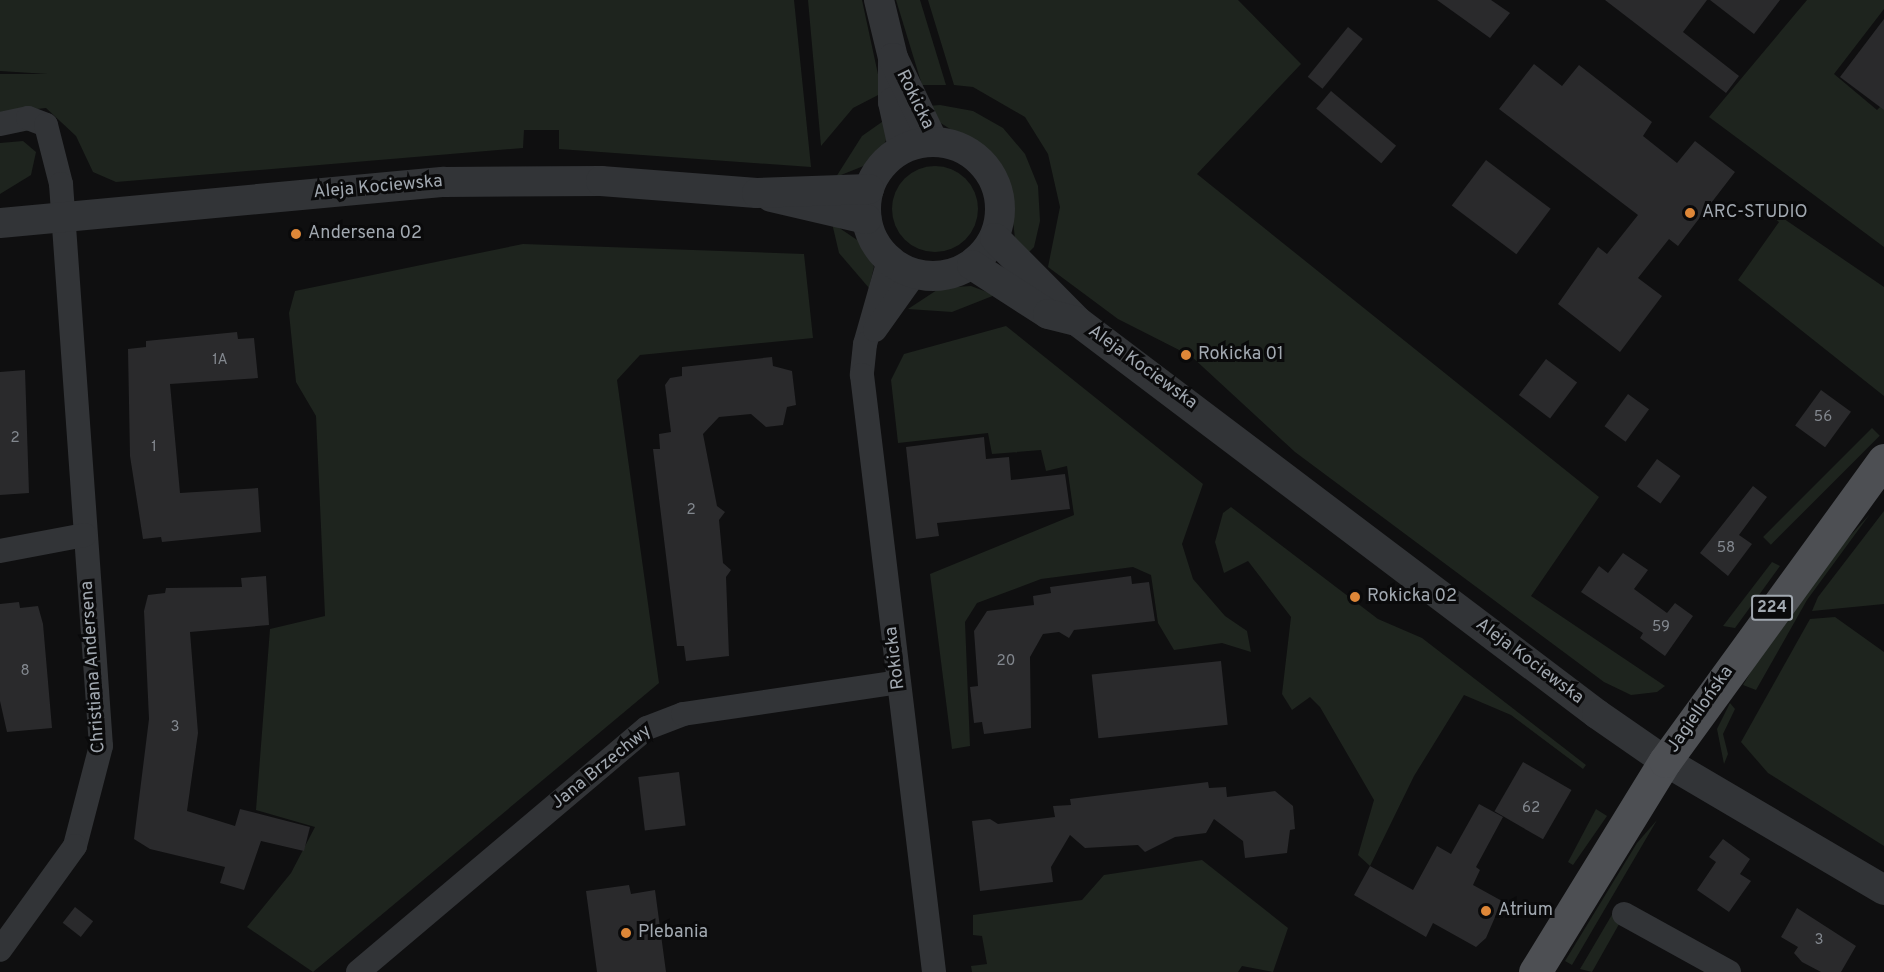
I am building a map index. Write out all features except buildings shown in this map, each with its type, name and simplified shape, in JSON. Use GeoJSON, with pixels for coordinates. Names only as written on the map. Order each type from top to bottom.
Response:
{"type":"FeatureCollection","features":[{"type":"Feature","properties":{"kind":"main road","name":"Jagiellońska"},"geometry":{"type":"LineString","coordinates":[[1535,972],[1665,760],[1884,460]]}},
{"type":"Feature","properties":{"kind":"street","name":"Rokicka"},"geometry":{"type":"LineString","coordinates":[[879,0],[893,58],[893,102],[903,148]]}},
{"type":"Feature","properties":{"kind":"street","name":"Rokicka"},"geometry":{"type":"LineString","coordinates":[[893,58],[916,97],[933,141]]}},
{"type":"Feature","properties":{"kind":"street","name":"Christiana Andersena"},"geometry":{"type":"LineString","coordinates":[[0,124],[28,118],[46,125],[63,216],[100,767],[70,855],[0,950]]}},
{"type":"Feature","properties":{"kind":"street"},"geometry":{"type":"LineString","coordinates":[[933,141],[975,156],[990,173],[1000,205],[995,238],[972,265],[935,277],[915,274],[889,260],[866,219],[869,189],[882,165],[903,148],[933,141]]}},
{"type":"Feature","properties":{"kind":"street","name":"Aleja Kociewska"},"geometry":{"type":"LineString","coordinates":[[0,223],[444,182],[601,181],[757,192],[869,189]]}},
{"type":"Feature","properties":{"kind":"street","name":"Aleja Kociewska"},"geometry":{"type":"LineString","coordinates":[[757,192],[866,219]]}},
{"type":"Feature","properties":{"kind":"street","name":"Aleja Kociewska"},"geometry":{"type":"LineString","coordinates":[[995,238],[1077,321],[1665,760],[1884,890]]}},
{"type":"Feature","properties":{"kind":"street","name":"Rokicka"},"geometry":{"type":"LineString","coordinates":[[889,260],[865,344],[862,375],[934,972]]}},
{"type":"Feature","properties":{"kind":"street","name":"Aleja Kociewska"},"geometry":{"type":"LineString","coordinates":[[972,265],[1048,314],[1077,321]]}},
{"type":"Feature","properties":{"kind":"street"},"geometry":{"type":"LineString","coordinates":[[865,344],[915,274]]}},
{"type":"Feature","properties":{"kind":"street"},"geometry":{"type":"LineString","coordinates":[[0,551],[85,535]]}},
{"type":"Feature","properties":{"kind":"street","name":"Jana Brzechwy"},"geometry":{"type":"LineString","coordinates":[[358,972],[647,728],[683,714],[899,682]]}},
{"type":"Feature","properties":{"kind":"street"},"geometry":{"type":"LineString","coordinates":[[1624,914],[1729,972]]}},
{"type":"Feature","properties":{"kind":"shaded area"},"geometry":{"type":"Polygon","coordinates":[[[0,0],[794,0],[811,167],[559,149],[559,130],[524,130],[523,148],[116,182],[93,172],[76,136],[46,108],[0,113],[0,74],[48,74],[0,71],[0,0]]]}},
{"type":"Feature","properties":{"kind":"shaded area"},"geometry":{"type":"Polygon","coordinates":[[[808,0],[862,0],[882,93],[853,108],[821,146],[808,0]]]}},
{"type":"Feature","properties":{"kind":"shaded area"},"geometry":{"type":"Polygon","coordinates":[[[896,0],[920,0],[946,85],[922,85],[896,0]]]}},
{"type":"Feature","properties":{"kind":"shaded area"},"geometry":{"type":"Polygon","coordinates":[[[928,0],[1238,0],[1301,64],[1197,174],[1599,497],[1531,596],[1665,686],[1657,692],[1631,695],[1604,682],[1295,452],[1191,356],[1118,319],[1048,267],[1060,207],[1048,154],[1025,117],[973,87],[954,85],[928,0]]]}},
{"type":"Feature","properties":{"kind":"shaded area"},"geometry":{"type":"Polygon","coordinates":[[[1807,0],[1884,0],[1884,9],[1834,74],[1877,110],[1884,103],[1884,247],[1709,117],[1807,0]]]}},
{"type":"Feature","properties":{"kind":"shaded area"},"geometry":{"type":"Polygon","coordinates":[[[940,105],[973,111],[1003,128],[1025,154],[1038,186],[1040,221],[1034,247],[1025,256],[1015,239],[1009,182],[980,148],[936,120],[928,106],[940,105]]]}},
{"type":"Feature","properties":{"kind":"shaded area"},"geometry":{"type":"Polygon","coordinates":[[[889,117],[889,134],[876,161],[836,177],[862,136],[889,117]]]}},
{"type":"Feature","properties":{"kind":"shaded area"},"geometry":{"type":"Polygon","coordinates":[[[23,141],[36,152],[31,175],[0,194],[0,143],[23,141]]]}},
{"type":"Feature","properties":{"kind":"shaded area"},"geometry":{"type":"Polygon","coordinates":[[[935,166],[959,173],[971,185],[978,209],[971,233],[959,245],[935,252],[911,245],[899,233],[892,209],[899,185],[911,173],[935,166]]]}},
{"type":"Feature","properties":{"kind":"shaded area"},"geometry":{"type":"Polygon","coordinates":[[[1771,210],[1884,287],[1884,396],[1738,280],[1779,222],[1766,212],[1771,210]]]}},
{"type":"Feature","properties":{"kind":"shaded area"},"geometry":{"type":"Polygon","coordinates":[[[832,223],[866,246],[874,267],[869,288],[839,253],[832,223]]]}},
{"type":"Feature","properties":{"kind":"shaded area"},"geometry":{"type":"Polygon","coordinates":[[[523,244],[804,254],[813,338],[640,355],[617,380],[659,683],[313,972],[247,927],[291,873],[315,827],[256,810],[270,629],[325,616],[316,416],[296,382],[289,313],[295,291],[523,244]]]}},
{"type":"Feature","properties":{"kind":"shaded area"},"geometry":{"type":"Polygon","coordinates":[[[971,286],[995,295],[952,312],[908,309],[940,288],[971,286]]]}},
{"type":"Feature","properties":{"kind":"shaded area"},"geometry":{"type":"Polygon","coordinates":[[[1006,326],[1203,484],[1182,544],[1193,579],[1225,616],[1247,631],[1251,652],[1222,643],[1174,650],[1158,623],[1151,575],[1133,567],[1041,579],[977,603],[965,622],[970,746],[952,749],[930,574],[1074,515],[1067,466],[1046,471],[1041,450],[992,454],[988,433],[898,443],[891,380],[904,354],[1006,326]]]}},
{"type":"Feature","properties":{"kind":"shaded area"},"geometry":{"type":"Polygon","coordinates":[[[1872,428],[1880,436],[1771,545],[1763,537],[1872,428]]]}},
{"type":"Feature","properties":{"kind":"shaded area"},"geometry":{"type":"Polygon","coordinates":[[[1231,507],[1378,619],[1422,638],[1586,765],[1583,769],[1511,715],[1464,695],[1414,776],[1370,866],[1358,855],[1374,800],[1320,707],[1310,697],[1292,710],[1282,694],[1291,617],[1248,561],[1224,573],[1215,542],[1223,513],[1231,507]]]}},
{"type":"Feature","properties":{"kind":"shaded area"},"geometry":{"type":"Polygon","coordinates":[[[1884,511],[1884,604],[1812,611],[1818,597],[1884,511]]]}},
{"type":"Feature","properties":{"kind":"shaded area"},"geometry":{"type":"Polygon","coordinates":[[[1870,514],[1807,600],[1756,690],[1743,685],[1798,593],[1870,514]]]}},
{"type":"Feature","properties":{"kind":"shaded area"},"geometry":{"type":"Polygon","coordinates":[[[1772,562],[1780,566],[1735,628],[1723,626],[1772,562]]]}},
{"type":"Feature","properties":{"kind":"shaded area"},"geometry":{"type":"Polygon","coordinates":[[[1835,617],[1884,652],[1884,846],[1768,773],[1741,742],[1810,619],[1835,617]]]}},
{"type":"Feature","properties":{"kind":"shaded area"},"geometry":{"type":"Polygon","coordinates":[[[1730,703],[1735,709],[1723,734],[1728,754],[1724,764],[1717,729],[1730,703]]]}},
{"type":"Feature","properties":{"kind":"shaded area"},"geometry":{"type":"Polygon","coordinates":[[[1596,809],[1607,816],[1573,865],[1568,862],[1596,809]]]}},
{"type":"Feature","properties":{"kind":"shaded area"},"geometry":{"type":"Polygon","coordinates":[[[1657,820],[1572,965],[1565,961],[1637,843],[1657,820]]]}},
{"type":"Feature","properties":{"kind":"shaded area"},"geometry":{"type":"Polygon","coordinates":[[[1202,860],[1288,928],[1273,972],[1242,966],[1238,972],[972,972],[971,966],[987,964],[982,936],[973,935],[973,915],[1082,900],[1104,875],[1202,860]]]}},
{"type":"Feature","properties":{"kind":"shaded area"},"geometry":{"type":"Polygon","coordinates":[[[1613,913],[1623,917],[1592,972],[1580,969],[1613,913]]]}},
{"type":"Feature","properties":{"kind":"place","name":"ARC-STUDIO"},"geometry":{"type":"Point","coordinates":[1690,213]}},
{"type":"Feature","properties":{"kind":"place","name":"Andersena 02"},"geometry":{"type":"Point","coordinates":[296,234]}},
{"type":"Feature","properties":{"kind":"place","name":"Rokicka 01"},"geometry":{"type":"Point","coordinates":[1186,355]}},
{"type":"Feature","properties":{"kind":"place","name":"Rokicka 02"},"geometry":{"type":"Point","coordinates":[1355,597]}},
{"type":"Feature","properties":{"kind":"place","name":"Atrium"},"geometry":{"type":"Point","coordinates":[1486,911]}},
{"type":"Feature","properties":{"kind":"place","name":"Plebania"},"geometry":{"type":"Point","coordinates":[626,933]}}]}
